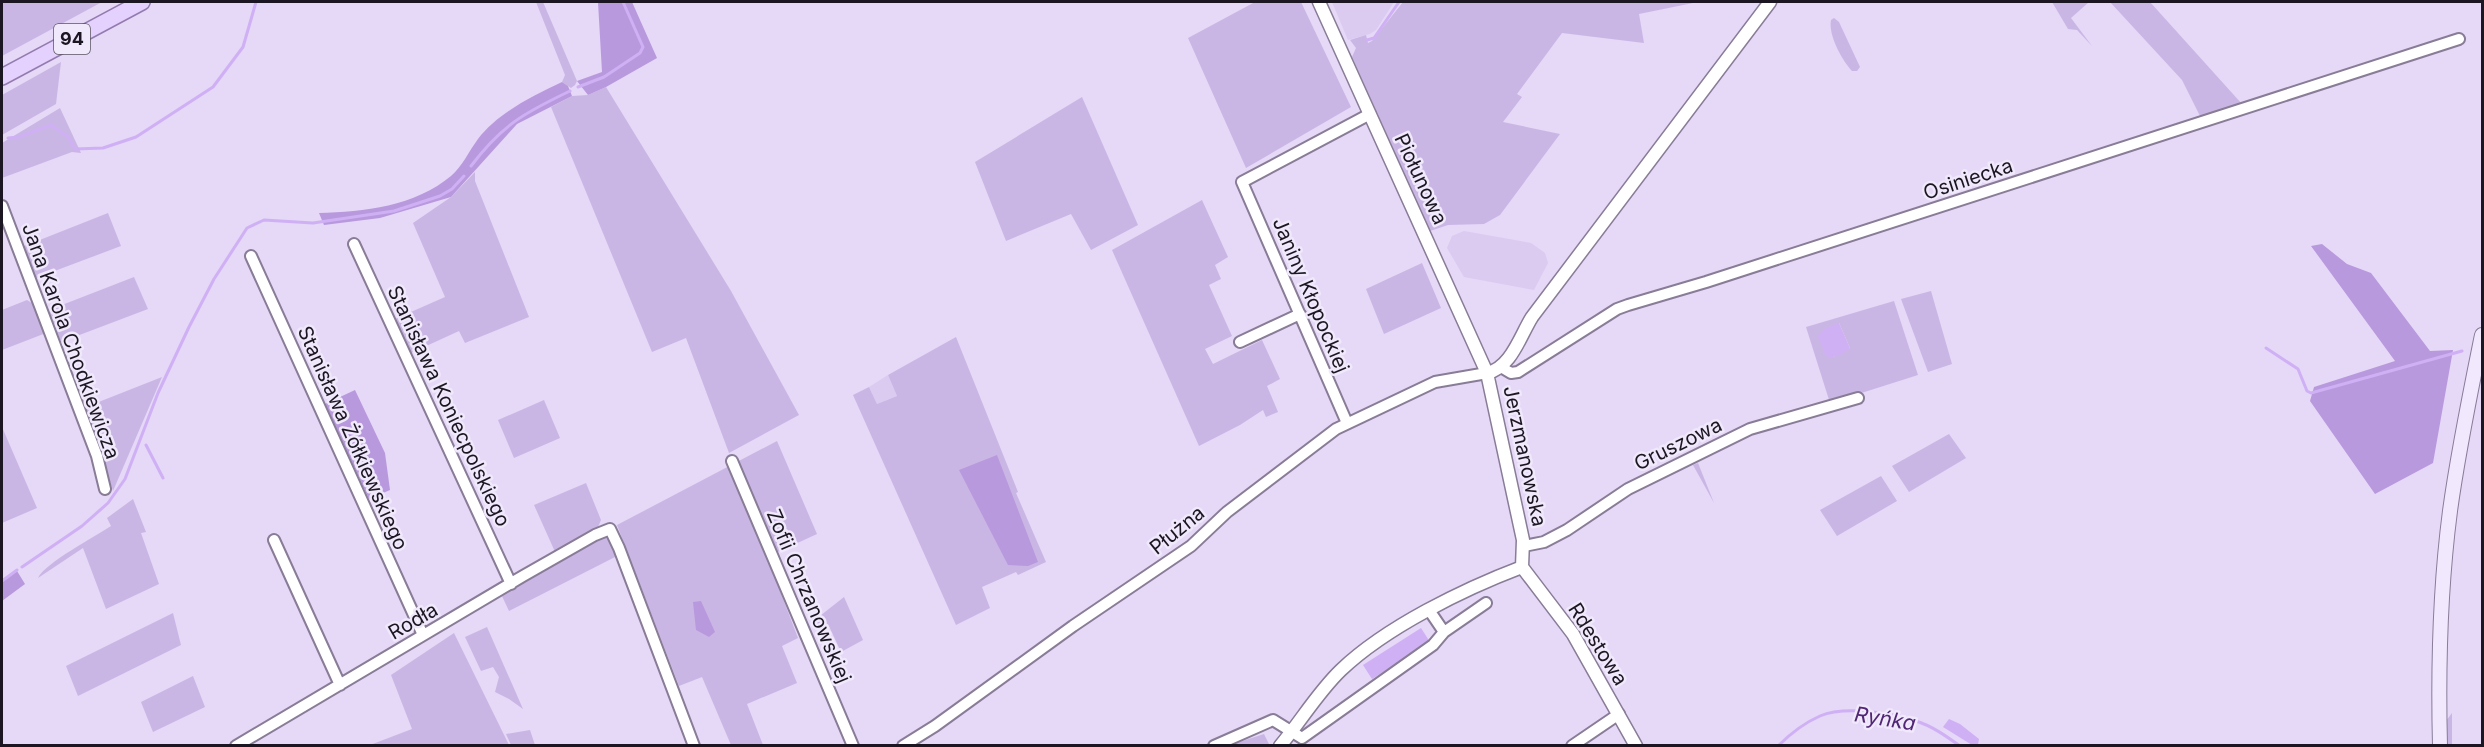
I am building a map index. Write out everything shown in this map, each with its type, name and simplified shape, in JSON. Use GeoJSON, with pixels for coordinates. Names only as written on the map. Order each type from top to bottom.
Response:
{"type":"FeatureCollection","features":[{"type":"Feature","properties":{"kind":"main road","name":"94"},"geometry":{"type":"LineString","coordinates":[[2,76],[142,2]]}},
{"type":"Feature","properties":{"kind":"main road"},"geometry":{"type":"LineString","coordinates":[[2440,746],[2440,653],[2450,514],[2459,450],[2482,335]]}},
{"type":"Feature","properties":{"kind":"street","name":"Piołunowa"},"geometry":{"type":"LineString","coordinates":[[1319,2],[1487,373]]}},
{"type":"Feature","properties":{"kind":"street","name":"Jerzmanowska"},"geometry":{"type":"LineString","coordinates":[[1522,567],[1524,546],[1487,373],[1501,367],[1507,361],[1532,317],[1770,2]]}},
{"type":"Feature","properties":{"kind":"street","name":"Osiniecka"},"geometry":{"type":"LineString","coordinates":[[1501,367],[1511,373],[1518,372],[1617,309],[1628,305],[1706,282],[2459,39]]}},
{"type":"Feature","properties":{"kind":"street","name":"Janiny Kłopockiej"},"geometry":{"type":"LineString","coordinates":[[1347,423],[1242,182],[1370,114]]}},
{"type":"Feature","properties":{"kind":"street","name":"Jana Karola Chodkiewicza"},"geometry":{"type":"LineString","coordinates":[[2,206],[98,456],[105,489]]}},
{"type":"Feature","properties":{"kind":"street","name":"Stanisława Koniecpolskiego"},"geometry":{"type":"LineString","coordinates":[[354,244],[511,584]]}},
{"type":"Feature","properties":{"kind":"street","name":"Stanisława Żółkiewskiego"},"geometry":{"type":"LineString","coordinates":[[251,256],[423,635]]}},
{"type":"Feature","properties":{"kind":"street"},"geometry":{"type":"LineString","coordinates":[[1240,342],[1300,314]]}},
{"type":"Feature","properties":{"kind":"street","name":"Płużna"},"geometry":{"type":"LineString","coordinates":[[903,746],[935,726],[1074,625],[1191,546],[1227,512],[1325,437],[1347,423],[1435,382],[1487,373]]}},
{"type":"Feature","properties":{"kind":"street","name":"Gruszowa"},"geometry":{"type":"LineString","coordinates":[[1524,546],[1544,542],[1567,530],[1628,489],[1750,429],[1858,398]]}},
{"type":"Feature","properties":{"kind":"street","name":"Zofii Chrzanowskiej"},"geometry":{"type":"LineString","coordinates":[[732,461],[853,746]]}},
{"type":"Feature","properties":{"kind":"street","name":"Rodła"},"geometry":{"type":"LineString","coordinates":[[236,746],[595,535],[610,529],[694,746]]}},
{"type":"Feature","properties":{"kind":"street"},"geometry":{"type":"LineString","coordinates":[[274,540],[340,685]]}},
{"type":"Feature","properties":{"kind":"street"},"geometry":{"type":"LineString","coordinates":[[1280,746],[1340,671],[1391,633],[1464,592],[1522,567]]}},
{"type":"Feature","properties":{"kind":"street","name":"Rdestowa"},"geometry":{"type":"LineString","coordinates":[[1522,567],[1573,634],[1636,746]]}},
{"type":"Feature","properties":{"kind":"street"},"geometry":{"type":"LineString","coordinates":[[1214,746],[1273,720],[1302,738],[1433,645],[1444,632],[1486,603]]}},
{"type":"Feature","properties":{"kind":"street"},"geometry":{"type":"LineString","coordinates":[[1429,610],[1444,632]]}},
{"type":"Feature","properties":{"kind":"street"},"geometry":{"type":"LineString","coordinates":[[1572,746],[1619,714]]}},
{"type":"Feature","properties":{"kind":"shaded area"},"geometry":{"type":"Polygon","coordinates":[[[2,2],[102,2],[2,56],[2,2]]]}},
{"type":"Feature","properties":{"kind":"shaded area"},"geometry":{"type":"Polygon","coordinates":[[[536,2],[543,2],[577,81],[571,88],[562,82],[565,75],[536,2]]]}},
{"type":"Feature","properties":{"kind":"shaded area"},"geometry":{"type":"Polygon","coordinates":[[[598,2],[632,2],[657,58],[588,95],[577,81],[602,72],[598,2]]]}},
{"type":"Feature","properties":{"kind":"shaded area"},"geometry":{"type":"Polygon","coordinates":[[[1255,2],[1301,2],[1351,107],[1246,168],[1188,38],[1255,2]]]}},
{"type":"Feature","properties":{"kind":"shaded area"},"geometry":{"type":"Polygon","coordinates":[[[1332,2],[1394,2],[1376,30],[1348,40],[1332,2]]]}},
{"type":"Feature","properties":{"kind":"shaded area"},"geometry":{"type":"Polygon","coordinates":[[[1403,2],[1698,2],[1639,14],[1644,43],[1562,33],[1517,94],[1522,97],[1503,122],[1560,134],[1500,215],[1484,224],[1448,225],[1430,231],[1352,57],[1356,48],[1350,40],[1366,35],[1368,43],[1372,41],[1403,2]]]}},
{"type":"Feature","properties":{"kind":"shaded area"},"geometry":{"type":"Polygon","coordinates":[[[2052,2],[2089,2],[2071,18],[2092,46],[2077,30],[2068,29],[2052,2]]]}},
{"type":"Feature","properties":{"kind":"shaded area"},"geometry":{"type":"Polygon","coordinates":[[[2110,2],[2150,2],[2242,104],[2201,118],[2182,80],[2110,2]]]}},
{"type":"Feature","properties":{"kind":"shaded area"},"geometry":{"type":"Polygon","coordinates":[[[1834,18],[1839,22],[1860,67],[1857,71],[1852,71],[1837,47],[1831,26],[1831,20],[1834,18]]]}},
{"type":"Feature","properties":{"kind":"shaded area"},"geometry":{"type":"Polygon","coordinates":[[[61,62],[56,104],[2,135],[2,95],[61,62]]]}},
{"type":"Feature","properties":{"kind":"shaded area"},"geometry":{"type":"Polygon","coordinates":[[[562,82],[568,86],[572,96],[517,124],[451,197],[380,218],[324,225],[319,213],[371,209],[405,201],[437,186],[455,172],[478,139],[495,121],[528,99],[562,82]]]}},
{"type":"Feature","properties":{"kind":"shaded area"},"geometry":{"type":"Polygon","coordinates":[[[606,87],[731,291],[799,415],[729,453],[686,338],[652,352],[551,107],[572,96],[588,95],[606,87]]]}},
{"type":"Feature","properties":{"kind":"shaded area"},"geometry":{"type":"Polygon","coordinates":[[[1082,97],[1138,225],[1091,250],[1071,214],[1006,241],[975,162],[1082,97]]]}},
{"type":"Feature","properties":{"kind":"shaded area"},"geometry":{"type":"Polygon","coordinates":[[[60,108],[81,153],[72,152],[2,178],[2,143],[60,108]]]}},
{"type":"Feature","properties":{"kind":"shaded area"},"geometry":{"type":"Polygon","coordinates":[[[475,172],[475,181],[529,317],[465,343],[459,331],[411,353],[395,319],[445,297],[413,223],[451,197],[475,172]]]}},
{"type":"Feature","properties":{"kind":"shaded area"},"geometry":{"type":"Polygon","coordinates":[[[1202,200],[1228,257],[1215,265],[1221,279],[1209,285],[1232,336],[1205,349],[1213,364],[1262,340],[1280,379],[1267,386],[1278,412],[1266,417],[1263,410],[1199,446],[1112,250],[1202,200]]]}},
{"type":"Feature","properties":{"kind":"shaded area"},"geometry":{"type":"Polygon","coordinates":[[[108,213],[121,246],[36,278],[22,247],[108,213]]]}},
{"type":"Feature","properties":{"kind":"shaded area"},"geometry":{"type":"Polygon","coordinates":[[[1464,231],[1531,243],[1545,253],[1548,263],[1534,290],[1464,277],[1447,248],[1452,236],[1464,231]]]}},
{"type":"Feature","properties":{"kind":"shaded area"},"geometry":{"type":"Polygon","coordinates":[[[2322,244],[2347,264],[2371,273],[2430,351],[2453,350],[2433,463],[2375,494],[2310,401],[2314,387],[2395,361],[2311,246],[2322,244]]]}},
{"type":"Feature","properties":{"kind":"shaded area"},"geometry":{"type":"Polygon","coordinates":[[[1422,263],[1441,308],[1384,334],[1366,289],[1422,263]]]}},
{"type":"Feature","properties":{"kind":"shaded area"},"geometry":{"type":"Polygon","coordinates":[[[134,277],[148,309],[61,342],[49,310],[134,277]]]}},
{"type":"Feature","properties":{"kind":"shaded area"},"geometry":{"type":"Polygon","coordinates":[[[1931,291],[1952,364],[1928,372],[1901,299],[1931,291]]]}},
{"type":"Feature","properties":{"kind":"shaded area"},"geometry":{"type":"Polygon","coordinates":[[[27,300],[35,305],[46,333],[2,350],[2,310],[27,300]]]}},
{"type":"Feature","properties":{"kind":"shaded area"},"geometry":{"type":"Polygon","coordinates":[[[1894,301],[1918,375],[1830,403],[1806,327],[1894,301]],[[1839,323],[1833,357],[1850,348],[1839,323]]]}},
{"type":"Feature","properties":{"kind":"shaded area"},"geometry":{"type":"Polygon","coordinates":[[[1839,323],[1850,348],[1830,358],[1825,354],[1818,336],[1824,329],[1839,323]]]}},
{"type":"Feature","properties":{"kind":"shaded area"},"geometry":{"type":"Polygon","coordinates":[[[956,337],[1018,492],[1016,493],[1046,562],[1018,575],[1016,572],[982,587],[990,608],[956,625],[853,395],[869,387],[877,404],[897,396],[888,375],[956,337]]]}},
{"type":"Feature","properties":{"kind":"shaded area"},"geometry":{"type":"Polygon","coordinates":[[[888,375],[897,396],[877,404],[869,387],[888,375]]]}},
{"type":"Feature","properties":{"kind":"shaded area"},"geometry":{"type":"Polygon","coordinates":[[[162,377],[113,491],[103,460],[106,445],[103,440],[95,437],[86,407],[162,377]]]}},
{"type":"Feature","properties":{"kind":"shaded area"},"geometry":{"type":"Polygon","coordinates":[[[355,390],[385,453],[390,490],[369,499],[325,404],[355,390]]]}},
{"type":"Feature","properties":{"kind":"shaded area"},"geometry":{"type":"Polygon","coordinates":[[[544,400],[560,438],[514,458],[498,420],[544,400]]]}},
{"type":"Feature","properties":{"kind":"shaded area"},"geometry":{"type":"Polygon","coordinates":[[[2,427],[37,508],[2,523],[2,427]]]}},
{"type":"Feature","properties":{"kind":"shaded area"},"geometry":{"type":"Polygon","coordinates":[[[1949,434],[1966,458],[1909,492],[1892,466],[1949,434]]]}},
{"type":"Feature","properties":{"kind":"shaded area"},"geometry":{"type":"Polygon","coordinates":[[[777,441],[817,534],[767,557],[798,638],[782,646],[797,683],[747,704],[763,745],[731,745],[702,677],[679,686],[617,525],[777,441]]]}},
{"type":"Feature","properties":{"kind":"shaded area"},"geometry":{"type":"Polygon","coordinates":[[[997,455],[1038,562],[1028,566],[1008,565],[959,470],[997,455]]]}},
{"type":"Feature","properties":{"kind":"shaded area"},"geometry":{"type":"Polygon","coordinates":[[[1698,463],[1714,503],[1693,465],[1698,463]]]}},
{"type":"Feature","properties":{"kind":"shaded area"},"geometry":{"type":"Polygon","coordinates":[[[1881,476],[1897,501],[1837,536],[1820,510],[1881,476]]]}},
{"type":"Feature","properties":{"kind":"shaded area"},"geometry":{"type":"Polygon","coordinates":[[[586,483],[601,520],[598,527],[556,554],[534,505],[586,483]]]}},
{"type":"Feature","properties":{"kind":"shaded area"},"geometry":{"type":"Polygon","coordinates":[[[133,499],[146,532],[141,533],[159,584],[106,609],[83,548],[38,578],[50,565],[111,526],[107,518],[133,499]]]}},
{"type":"Feature","properties":{"kind":"shaded area"},"geometry":{"type":"Polygon","coordinates":[[[608,533],[617,556],[509,611],[501,594],[608,533]]]}},
{"type":"Feature","properties":{"kind":"shaded area"},"geometry":{"type":"Polygon","coordinates":[[[17,571],[25,584],[2,601],[2,582],[17,571]]]}},
{"type":"Feature","properties":{"kind":"shaded area"},"geometry":{"type":"Polygon","coordinates":[[[844,597],[863,640],[841,652],[828,624],[815,630],[811,623],[844,597]]]}},
{"type":"Feature","properties":{"kind":"shaded area"},"geometry":{"type":"Polygon","coordinates":[[[701,601],[715,632],[709,637],[696,630],[693,602],[701,601]]]}},
{"type":"Feature","properties":{"kind":"shaded area"},"geometry":{"type":"Polygon","coordinates":[[[173,613],[181,645],[78,696],[66,666],[173,613]]]}},
{"type":"Feature","properties":{"kind":"shaded area"},"geometry":{"type":"Polygon","coordinates":[[[487,627],[523,709],[495,692],[499,677],[493,667],[481,671],[465,637],[487,627]]]}},
{"type":"Feature","properties":{"kind":"shaded area"},"geometry":{"type":"Polygon","coordinates":[[[1421,628],[1430,642],[1372,679],[1363,665],[1421,628]]]}},
{"type":"Feature","properties":{"kind":"shaded area"},"geometry":{"type":"Polygon","coordinates":[[[454,633],[509,745],[370,745],[412,729],[391,675],[454,633]]]}},
{"type":"Feature","properties":{"kind":"shaded area"},"geometry":{"type":"Polygon","coordinates":[[[193,676],[205,707],[153,732],[141,702],[193,676]]]}},
{"type":"Feature","properties":{"kind":"shaded area"},"geometry":{"type":"Polygon","coordinates":[[[2452,713],[2452,745],[2447,745],[2446,721],[2452,713]]]}},
{"type":"Feature","properties":{"kind":"shaded area"},"geometry":{"type":"Polygon","coordinates":[[[1949,719],[1960,724],[1979,739],[1978,745],[1972,745],[1943,727],[1949,719]]]}},
{"type":"Feature","properties":{"kind":"shaded area"},"geometry":{"type":"Polygon","coordinates":[[[530,730],[535,745],[511,745],[506,734],[530,730]]]}},
{"type":"Feature","properties":{"kind":"shaded area"},"geometry":{"type":"Polygon","coordinates":[[[1264,734],[1270,746],[1227,746],[1264,734]]]}},
{"type":"Feature","properties":{"kind":"waterway"},"geometry":{"type":"LineString","coordinates":[[8,138],[19,137],[51,125],[68,137],[75,149],[103,148],[136,137],[213,87],[243,47],[256,2]]}},
{"type":"Feature","properties":{"kind":"waterway"},"geometry":{"type":"LineString","coordinates":[[578,87],[604,77],[640,53],[643,47],[623,2]]}},
{"type":"Feature","properties":{"kind":"waterway"},"geometry":{"type":"LineString","coordinates":[[1367,40],[1374,38],[1399,2]]}},
{"type":"Feature","properties":{"kind":"waterway"},"geometry":{"type":"LineString","coordinates":[[471,166],[493,140],[515,121],[570,91]]}},
{"type":"Feature","properties":{"kind":"waterway"},"geometry":{"type":"LineString","coordinates":[[22,567],[82,526],[108,503],[125,479],[158,393],[189,327],[214,279],[247,228],[264,220],[313,223],[394,211],[440,196],[452,189],[464,176]]}},
{"type":"Feature","properties":{"kind":"waterway"},"geometry":{"type":"LineString","coordinates":[[2266,348],[2298,369],[2307,391],[2311,393],[2462,351]]}},
{"type":"Feature","properties":{"kind":"waterway"},"geometry":{"type":"LineString","coordinates":[[146,445],[163,478]]}},
{"type":"Feature","properties":{"kind":"waterway"},"geometry":{"type":"LineString","coordinates":[[2,581],[17,570]]}},
{"type":"Feature","properties":{"kind":"waterway","name":"Ryńka"},"geometry":{"type":"LineString","coordinates":[[1778,746],[1808,722],[1820,716],[1841,711],[1881,713],[1916,721],[1933,728],[1960,746]]}}]}
